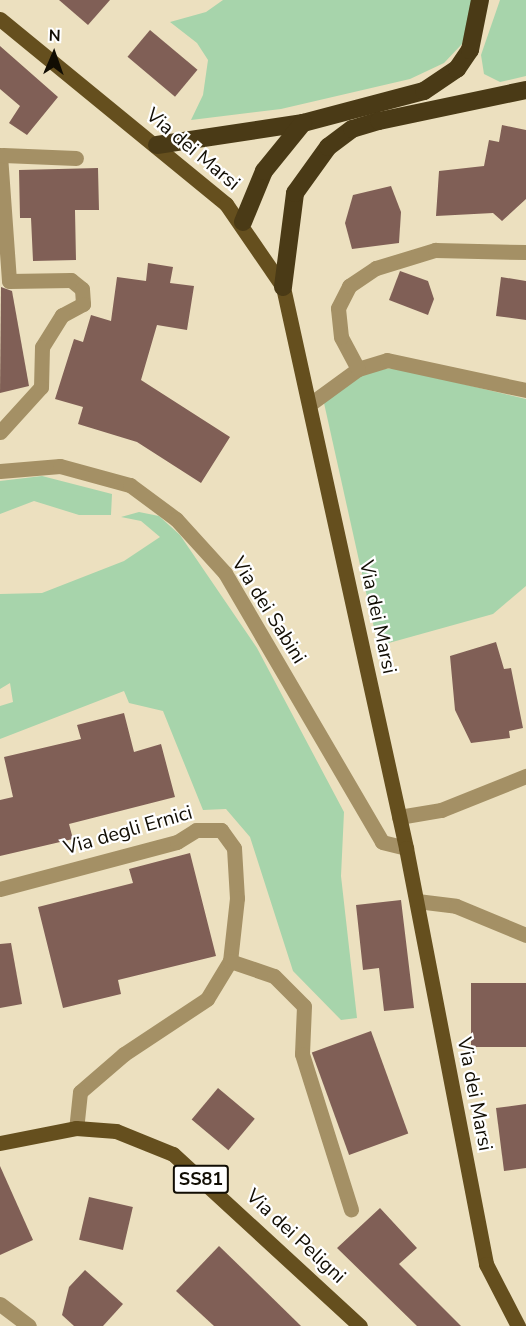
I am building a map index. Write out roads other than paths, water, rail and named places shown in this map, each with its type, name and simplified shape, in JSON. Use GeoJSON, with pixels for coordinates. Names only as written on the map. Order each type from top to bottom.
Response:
{"type":"FeatureCollection","features":[{"type":"Feature","properties":{"kind":"highway"},"geometry":{"type":"LineString","coordinates":[[157,145],[303,123],[443,81],[470,50],[479,19],[480,0]]}},
{"type":"Feature","properties":{"kind":"highway"},"geometry":{"type":"LineString","coordinates":[[283,287],[295,193],[328,147],[352,129],[378,121],[526,90]]}},
{"type":"Feature","properties":{"kind":"highway"},"geometry":{"type":"LineString","coordinates":[[243,222],[264,171],[303,123]]}},
{"type":"Feature","properties":{"kind":"main road","name":"Via dei Marsi"},"geometry":{"type":"LineString","coordinates":[[0,11],[4,22],[157,145],[243,222],[283,287],[406,848],[486,1264],[518,1326]]}},
{"type":"Feature","properties":{"kind":"main road","name":"Via dei Peligni"},"geometry":{"type":"LineString","coordinates":[[0,1143],[76,1128],[116,1131],[172,1154],[360,1326]]}},
{"type":"Feature","properties":{"kind":"street"},"geometry":{"type":"LineString","coordinates":[[0,432],[41,387],[42,347],[62,315],[83,304],[82,289],[71,280],[9,281],[2,155],[76,158]]}},
{"type":"Feature","properties":{"kind":"street"},"geometry":{"type":"LineString","coordinates":[[358,369],[340,327],[338,308],[349,286],[376,268],[435,250],[526,252]]}},
{"type":"Feature","properties":{"kind":"street"},"geometry":{"type":"LineString","coordinates":[[310,404],[358,369],[387,360],[526,390]]}},
{"type":"Feature","properties":{"kind":"street","name":"Via dei Sabini"},"geometry":{"type":"LineString","coordinates":[[0,471],[60,466],[118,482],[176,519],[225,573],[382,842],[406,848]]}},
{"type":"Feature","properties":{"kind":"street"},"geometry":{"type":"LineString","coordinates":[[399,817],[441,810],[526,776]]}},
{"type":"Feature","properties":{"kind":"street","name":"Via degli Ernici"},"geometry":{"type":"LineString","coordinates":[[0,889],[177,842],[196,830],[221,830],[234,848],[237,898],[230,962],[207,999],[124,1054],[80,1092],[76,1128]]}},
{"type":"Feature","properties":{"kind":"street"},"geometry":{"type":"LineString","coordinates":[[417,901],[456,906],[526,935]]}},
{"type":"Feature","properties":{"kind":"street"},"geometry":{"type":"LineString","coordinates":[[230,962],[274,976],[304,1006],[303,1054],[351,1209]]}},
{"type":"Feature","properties":{"kind":"street"},"geometry":{"type":"LineString","coordinates":[[0,1304],[29,1326]]}}]}
